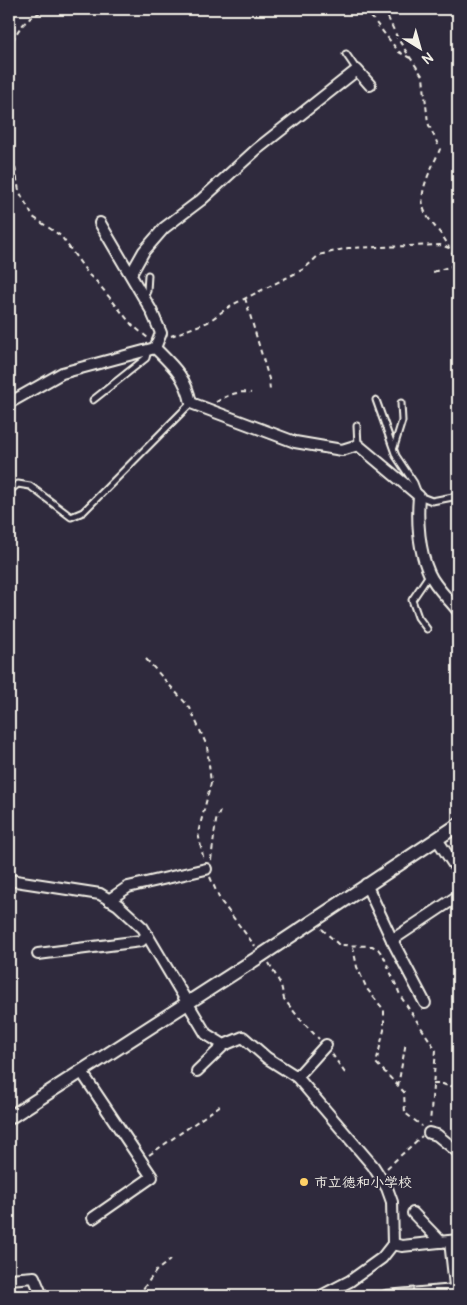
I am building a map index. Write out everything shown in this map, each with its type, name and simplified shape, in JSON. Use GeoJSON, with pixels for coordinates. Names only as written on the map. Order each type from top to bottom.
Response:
{"type":"FeatureCollection","features":[{"type":"Feature","properties":{"kind":"street"},"geometry":{"type":"LineString","coordinates":[[131,274],[144,251],[164,228],[201,200],[257,149],[357,70],[370,85]]}},
{"type":"Feature","properties":{"kind":"street"},"geometry":{"type":"LineString","coordinates":[[9,403],[62,373],[151,348],[161,333],[131,274],[100,223]]}},
{"type":"Feature","properties":{"kind":"street"},"geometry":{"type":"LineString","coordinates":[[151,348],[175,368],[188,386],[191,403],[295,442],[342,450],[358,445],[419,496],[418,513],[423,556],[430,575],[458,610]]}},
{"type":"Feature","properties":{"kind":"street"},"geometry":{"type":"LineString","coordinates":[[9,1118],[262,955],[366,884],[458,825]]}},
{"type":"Feature","properties":{"kind":"street"},"geometry":{"type":"LineString","coordinates":[[437,839],[458,871]]}},
{"type":"Feature","properties":{"kind":"street"},"geometry":{"type":"LineString","coordinates":[[109,900],[128,887],[206,868]]}},
{"type":"Feature","properties":{"kind":"street"},"geometry":{"type":"LineString","coordinates":[[9,880],[100,894],[124,911],[143,928],[206,1034],[224,1045]]}},
{"type":"Feature","properties":{"kind":"street"},"geometry":{"type":"LineString","coordinates":[[366,884],[392,940],[393,947],[425,1003]]}},
{"type":"Feature","properties":{"kind":"street"},"geometry":{"type":"LineString","coordinates":[[392,940],[458,896]]}},
{"type":"Feature","properties":{"kind":"street"},"geometry":{"type":"LineString","coordinates":[[38,954],[141,941],[147,936]]}},
{"type":"Feature","properties":{"kind":"street"},"geometry":{"type":"LineString","coordinates":[[197,1071],[224,1045],[243,1037],[267,1058],[297,1077],[373,1166],[387,1188],[392,1202],[393,1244],[382,1258],[350,1281],[323,1296]]}},
{"type":"Feature","properties":{"kind":"street"},"geometry":{"type":"LineString","coordinates":[[297,1077],[326,1045]]}},
{"type":"Feature","properties":{"kind":"street"},"geometry":{"type":"LineString","coordinates":[[81,1071],[152,1177],[93,1218]]}},
{"type":"Feature","properties":{"kind":"street"},"geometry":{"type":"LineString","coordinates":[[429,1133],[437,1135],[458,1152]]}},
{"type":"Feature","properties":{"kind":"street"},"geometry":{"type":"LineString","coordinates":[[386,1296],[456,1293],[450,1241],[413,1213]]}},
{"type":"Feature","properties":{"kind":"street"},"geometry":{"type":"LineString","coordinates":[[393,1244],[402,1246],[450,1241]]}},
{"type":"Feature","properties":{"kind":"street"},"geometry":{"type":"LineString","coordinates":[[9,1279],[34,1278],[42,1296]]}},
{"type":"Feature","properties":{"kind":"lane"},"geometry":{"type":"LineString","coordinates":[[346,54],[357,70]]}},
{"type":"Feature","properties":{"kind":"lane"},"geometry":{"type":"LineString","coordinates":[[144,298],[147,291],[148,275]]}},
{"type":"Feature","properties":{"kind":"lane"},"geometry":{"type":"LineString","coordinates":[[93,400],[146,358],[151,348]]}},
{"type":"Feature","properties":{"kind":"lane"},"geometry":{"type":"LineString","coordinates":[[376,400],[396,456],[414,483],[419,496],[432,501],[458,496]]}},
{"type":"Feature","properties":{"kind":"lane"},"geometry":{"type":"LineString","coordinates":[[9,491],[18,484],[30,486],[70,517],[82,512],[191,403]]}},
{"type":"Feature","properties":{"kind":"lane"},"geometry":{"type":"LineString","coordinates":[[394,447],[402,421],[402,404]]}},
{"type":"Feature","properties":{"kind":"lane"},"geometry":{"type":"LineString","coordinates":[[357,426],[358,445]]}},
{"type":"Feature","properties":{"kind":"lane"},"geometry":{"type":"LineString","coordinates":[[427,629],[418,617],[412,600],[430,575]]}},
{"type":"Feature","properties":{"kind":"path"},"geometry":{"type":"LineString","coordinates":[[9,49],[17,30],[37,13],[47,9]]}},
{"type":"Feature","properties":{"kind":"path"},"geometry":{"type":"LineString","coordinates":[[365,9],[399,52],[412,58]]}},
{"type":"Feature","properties":{"kind":"path"},"geometry":{"type":"LineString","coordinates":[[384,9],[398,39],[423,77],[428,123],[440,149],[422,193],[425,212],[448,248],[455,254],[458,262],[432,272]]}},
{"type":"Feature","properties":{"kind":"path"},"geometry":{"type":"LineString","coordinates":[[9,132],[19,192],[33,217],[61,236],[89,275],[98,282],[132,325],[151,340],[151,348]]}},
{"type":"Feature","properties":{"kind":"path"},"geometry":{"type":"LineString","coordinates":[[151,348],[166,338],[208,322],[245,298],[304,269],[319,255],[348,248],[440,245],[448,248]]}},
{"type":"Feature","properties":{"kind":"path"},"geometry":{"type":"LineString","coordinates":[[455,254],[458,249]]}},
{"type":"Feature","properties":{"kind":"path"},"geometry":{"type":"LineString","coordinates":[[245,298],[270,391]]}},
{"type":"Feature","properties":{"kind":"path"},"geometry":{"type":"LineString","coordinates":[[206,410],[224,397],[243,392],[251,393]]}},
{"type":"Feature","properties":{"kind":"path"},"geometry":{"type":"LineString","coordinates":[[146,659],[190,708],[207,746],[211,783],[198,833],[206,868],[220,900],[262,955],[281,985],[284,999],[299,1018],[326,1045],[345,1073]]}},
{"type":"Feature","properties":{"kind":"path"},"geometry":{"type":"LineString","coordinates":[[206,868],[211,860],[216,821],[220,811]]}},
{"type":"Feature","properties":{"kind":"path"},"geometry":{"type":"LineString","coordinates":[[313,920],[339,946],[372,946],[378,949],[384,957],[401,997],[436,1050],[429,1133]]}},
{"type":"Feature","properties":{"kind":"path"},"geometry":{"type":"LineString","coordinates":[[353,947],[357,967],[367,989],[384,1010],[384,1030],[376,1063],[404,1092],[406,1113],[429,1133]]}},
{"type":"Feature","properties":{"kind":"path"},"geometry":{"type":"LineString","coordinates":[[398,1086],[406,1042]]}},
{"type":"Feature","properties":{"kind":"path"},"geometry":{"type":"LineString","coordinates":[[433,1084],[443,1084],[450,1087],[458,1082]]}},
{"type":"Feature","properties":{"kind":"path"},"geometry":{"type":"LineString","coordinates":[[140,1161],[221,1105]]}},
{"type":"Feature","properties":{"kind":"path"},"geometry":{"type":"LineString","coordinates":[[387,1168],[419,1138],[429,1133]]}},
{"type":"Feature","properties":{"kind":"path"},"geometry":{"type":"LineString","coordinates":[[138,1296],[156,1271],[170,1260]]}},
{"type":"Feature","properties":{"kind":"place","name":"市立徳和小学校"},"geometry":{"type":"Point","coordinates":[304,1182]}}]}
